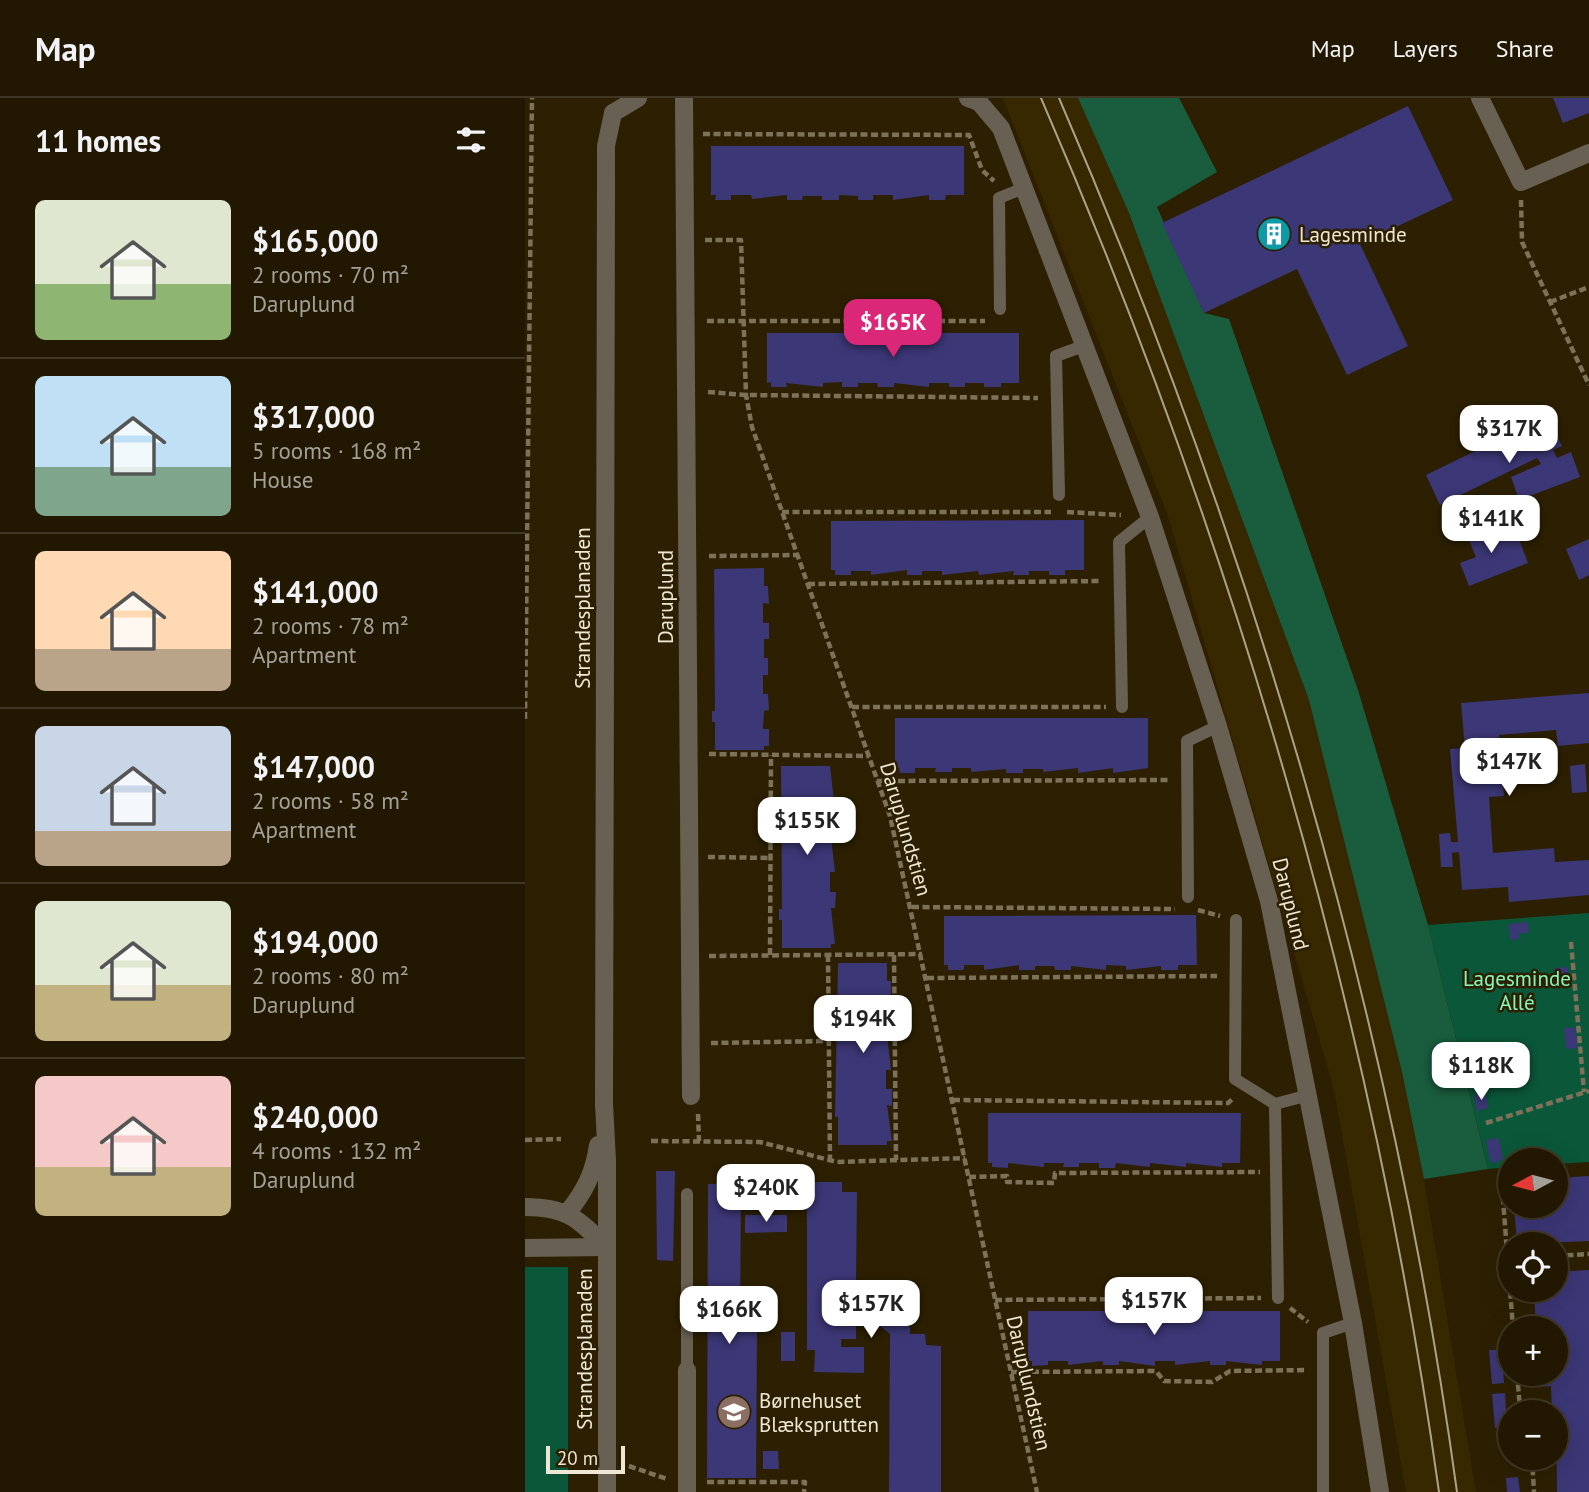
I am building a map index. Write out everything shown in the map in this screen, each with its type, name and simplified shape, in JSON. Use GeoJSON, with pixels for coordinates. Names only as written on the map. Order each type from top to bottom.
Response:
{"type":"FeatureCollection","features":[{"type":"Feature","properties":{"kind":"street","name":"Strandesplanaden"},"geometry":{"type":"LineString","coordinates":[[607,1492],[604,1104],[606,159],[613,113],[638,98]]}},
{"type":"Feature","properties":{"kind":"street","name":"Daruplund"},"geometry":{"type":"LineString","coordinates":[[684,98],[691,1096]]}},
{"type":"Feature","properties":{"kind":"street","name":"Daruplund"},"geometry":{"type":"LineString","coordinates":[[968,98],[979,102],[1001,128],[1150,517],[1218,726],[1269,901],[1353,1323],[1380,1492]]}},
{"type":"Feature","properties":{"kind":"street"},"geometry":{"type":"LineString","coordinates":[[1481,98],[1521,182],[1589,153]]}},
{"type":"Feature","properties":{"kind":"street","name":"Strandesplanaden"},"geometry":{"type":"LineString","coordinates":[[604,1104],[594,1168],[585,1190],[568,1212],[606,1247]]}},
{"type":"Feature","properties":{"kind":"street"},"geometry":{"type":"LineString","coordinates":[[525,1208],[548,1207],[568,1212]]}},
{"type":"Feature","properties":{"kind":"street","name":"Strandesplanaden"},"geometry":{"type":"LineString","coordinates":[[525,1248],[606,1247]]}},
{"type":"Feature","properties":{"kind":"street"},"geometry":{"type":"LineString","coordinates":[[687,1370],[687,1487]]}},
{"type":"Feature","properties":{"kind":"lane"},"geometry":{"type":"LineString","coordinates":[[1000,309],[999,198],[1024,188]]}},
{"type":"Feature","properties":{"kind":"lane"},"geometry":{"type":"LineString","coordinates":[[1059,495],[1056,356],[1086,345]]}},
{"type":"Feature","properties":{"kind":"lane"},"geometry":{"type":"LineString","coordinates":[[1122,707],[1119,542],[1150,517]]}},
{"type":"Feature","properties":{"kind":"lane"},"geometry":{"type":"LineString","coordinates":[[1188,897],[1187,741],[1218,726]]}},
{"type":"Feature","properties":{"kind":"lane"},"geometry":{"type":"LineString","coordinates":[[1236,920],[1235,1079],[1275,1104],[1309,1095]]}},
{"type":"Feature","properties":{"kind":"lane"},"geometry":{"type":"LineString","coordinates":[[1275,1104],[1278,1298]]}},
{"type":"Feature","properties":{"kind":"lane"},"geometry":{"type":"LineString","coordinates":[[687,1194],[687,1370]]}},
{"type":"Feature","properties":{"kind":"lane"},"geometry":{"type":"LineString","coordinates":[[1323,1492],[1323,1333],[1353,1323]]}},
{"type":"Feature","properties":{"kind":"path"},"geometry":{"type":"LineString","coordinates":[[525,719],[532,98]]}},
{"type":"Feature","properties":{"kind":"path"},"geometry":{"type":"LineString","coordinates":[[685,134],[969,135],[982,170],[994,180],[999,198]]}},
{"type":"Feature","properties":{"kind":"path"},"geometry":{"type":"LineString","coordinates":[[1521,182],[1522,242],[1589,385]]}},
{"type":"Feature","properties":{"kind":"path","name":"Daruplundstien"},"geometry":{"type":"LineString","coordinates":[[685,240],[741,240],[746,395],[758,450],[890,816],[1038,1492]]}},
{"type":"Feature","properties":{"kind":"path"},"geometry":{"type":"LineString","coordinates":[[1550,302],[1589,286]]}},
{"type":"Feature","properties":{"kind":"path"},"geometry":{"type":"LineString","coordinates":[[685,321],[988,321],[1000,309]]}},
{"type":"Feature","properties":{"kind":"path"},"geometry":{"type":"LineString","coordinates":[[686,390],[746,395],[1057,398]]}},
{"type":"Feature","properties":{"kind":"path"},"geometry":{"type":"LineString","coordinates":[[782,512],[1060,512],[1150,517]]}},
{"type":"Feature","properties":{"kind":"path"},"geometry":{"type":"LineString","coordinates":[[687,556],[797,555]]}},
{"type":"Feature","properties":{"kind":"path"},"geometry":{"type":"LineString","coordinates":[[808,584],[1119,581]]}},
{"type":"Feature","properties":{"kind":"path"},"geometry":{"type":"LineString","coordinates":[[852,707],[1122,707]]}},
{"type":"Feature","properties":{"kind":"path"},"geometry":{"type":"LineString","coordinates":[[688,754],[869,756]]}},
{"type":"Feature","properties":{"kind":"path"},"geometry":{"type":"LineString","coordinates":[[770,955],[771,755]]}},
{"type":"Feature","properties":{"kind":"path"},"geometry":{"type":"LineString","coordinates":[[877,781],[1188,780]]}},
{"type":"Feature","properties":{"kind":"path"},"geometry":{"type":"LineString","coordinates":[[689,856],[770,858]]}},
{"type":"Feature","properties":{"kind":"path"},"geometry":{"type":"LineString","coordinates":[[912,907],[1194,909],[1188,897]]}},
{"type":"Feature","properties":{"kind":"path"},"geometry":{"type":"LineString","coordinates":[[1486,1123],[1587,1092],[1571,942]]}},
{"type":"Feature","properties":{"kind":"path"},"geometry":{"type":"LineString","coordinates":[[894,954],[896,1160]]}},
{"type":"Feature","properties":{"kind":"path"},"geometry":{"type":"LineString","coordinates":[[690,956],[922,954]]}},
{"type":"Feature","properties":{"kind":"path"},"geometry":{"type":"LineString","coordinates":[[828,955],[830,1160]]}},
{"type":"Feature","properties":{"kind":"path"},"geometry":{"type":"LineString","coordinates":[[927,978],[1236,976]]}},
{"type":"Feature","properties":{"kind":"path"},"geometry":{"type":"LineString","coordinates":[[691,1043],[829,1041]]}},
{"type":"Feature","properties":{"kind":"path"},"geometry":{"type":"LineString","coordinates":[[953,1100],[1228,1103],[1248,1087]]}},
{"type":"Feature","properties":{"kind":"path"},"geometry":{"type":"LineString","coordinates":[[525,1140],[561,1139]]}},
{"type":"Feature","properties":{"kind":"path"},"geometry":{"type":"LineString","coordinates":[[651,1141],[761,1142],[830,1160],[965,1158]]}},
{"type":"Feature","properties":{"kind":"path"},"geometry":{"type":"LineString","coordinates":[[969,1177],[1007,1176],[1007,1182],[1055,1183],[1055,1172],[1276,1172]]}},
{"type":"Feature","properties":{"kind":"path"},"geometry":{"type":"LineString","coordinates":[[1568,1255],[1589,1254]]}},
{"type":"Feature","properties":{"kind":"path"},"geometry":{"type":"LineString","coordinates":[[995,1300],[1278,1298],[1323,1333]]}},
{"type":"Feature","properties":{"kind":"path"},"geometry":{"type":"LineString","coordinates":[[1011,1372],[1156,1371],[1164,1381],[1212,1382],[1230,1371],[1323,1370]]}},
{"type":"Feature","properties":{"kind":"path"},"geometry":{"type":"LineString","coordinates":[[607,1463],[687,1487],[805,1482],[804,1492]]}},
{"type":"Feature","properties":{"kind":"path"},"geometry":{"type":"LineString","coordinates":[[1533,1470],[1534,1492]]}},
{"type":"Feature","properties":{"kind":"path"},"geometry":{"type":"LineString","coordinates":[[767,1483],[767,1492]]}},
{"type":"Feature","properties":{"kind":"shaded area"},"geometry":{"type":"Polygon","coordinates":[[[1003,98],[1078,98],[1129,213],[1309,700],[1402,1072],[1424,1179],[1476,1492],[1406,1492],[1334,1090],[1168,516],[1003,98]]]}},
{"type":"Feature","properties":{"kind":"green space"},"geometry":{"type":"Polygon","coordinates":[[[1078,98],[1179,98],[1217,172],[1157,207],[1204,313],[1229,319],[1358,690],[1428,925],[1488,1169],[1424,1179],[1402,1072],[1309,700],[1129,213],[1078,98]]]}},
{"type":"Feature","properties":{"kind":"green space","name":"Lagesminde Allé"},"geometry":{"type":"Polygon","coordinates":[[[1589,913],[1589,1162],[1568,1163],[1568,1148],[1498,1148],[1498,1168],[1488,1169],[1428,925],[1589,913]]]}},
{"type":"Feature","properties":{"kind":"green space"},"geometry":{"type":"Polygon","coordinates":[[[525,1267],[568,1267],[568,1492],[525,1492],[525,1267]]]}},
{"type":"Feature","properties":{"kind":"building"},"geometry":{"type":"Polygon","coordinates":[[[1553,98],[1589,98],[1589,113],[1563,123],[1553,98]]]}},
{"type":"Feature","properties":{"kind":"building","name":"Lagesminde"},"geometry":{"type":"Polygon","coordinates":[[[1408,106],[1453,200],[1360,244],[1408,346],[1347,375],[1297,269],[1204,313],[1162,223],[1408,106]]]}},
{"type":"Feature","properties":{"kind":"building"},"geometry":{"type":"Polygon","coordinates":[[[711,146],[964,146],[964,195],[946,195],[945,200],[929,200],[929,195],[893,200],[893,195],[873,195],[873,200],[858,200],[858,196],[839,195],[839,200],[803,196],[802,200],[787,200],[787,195],[752,199],[751,195],[731,195],[731,200],[715,200],[716,195],[711,195],[711,146]]]}},
{"type":"Feature","properties":{"kind":"building"},"geometry":{"type":"Polygon","coordinates":[[[767,333],[1019,333],[1019,383],[984,387],[984,383],[965,383],[965,387],[949,387],[949,383],[929,383],[929,387],[894,383],[894,387],[878,387],[877,383],[858,383],[858,387],[842,387],[842,382],[823,383],[823,387],[786,383],[787,387],[771,387],[771,382],[767,383],[767,333]]]}},
{"type":"Feature","properties":{"kind":"building"},"geometry":{"type":"Polygon","coordinates":[[[1547,416],[1562,446],[1553,450],[1557,458],[1571,452],[1580,477],[1519,500],[1511,477],[1541,464],[1537,458],[1440,505],[1426,475],[1547,416]]]}},
{"type":"Feature","properties":{"kind":"building"},"geometry":{"type":"Polygon","coordinates":[[[1084,520],[1084,570],[1065,570],[1065,575],[1049,575],[1049,571],[1029,571],[1029,575],[1013,575],[1014,571],[979,575],[978,571],[942,575],[942,571],[922,571],[922,575],[907,575],[907,570],[871,575],[871,571],[851,571],[851,575],[835,575],[835,570],[831,570],[831,521],[1084,520]]]}},
{"type":"Feature","properties":{"kind":"building"},"geometry":{"type":"Polygon","coordinates":[[[1489,522],[1496,542],[1517,534],[1528,563],[1469,586],[1460,563],[1476,557],[1465,531],[1489,522]]]}},
{"type":"Feature","properties":{"kind":"building"},"geometry":{"type":"Polygon","coordinates":[[[1589,539],[1589,575],[1579,580],[1566,549],[1589,539]]]}},
{"type":"Feature","properties":{"kind":"building"},"geometry":{"type":"Polygon","coordinates":[[[764,568],[764,586],[768,586],[769,604],[763,603],[763,623],[769,623],[769,639],[764,639],[768,675],[763,675],[763,694],[768,694],[769,710],[764,711],[763,729],[769,729],[769,746],[764,746],[764,750],[715,750],[715,722],[712,722],[712,711],[715,711],[714,569],[764,568]]]}},
{"type":"Feature","properties":{"kind":"building"},"geometry":{"type":"Polygon","coordinates":[[[1589,693],[1589,743],[1558,746],[1556,730],[1499,735],[1504,796],[1489,797],[1493,853],[1554,848],[1555,862],[1589,860],[1589,895],[1509,902],[1508,887],[1462,890],[1459,852],[1452,853],[1453,867],[1441,867],[1439,834],[1450,833],[1451,842],[1458,842],[1450,749],[1465,748],[1461,703],[1589,693]]]}},
{"type":"Feature","properties":{"kind":"building"},"geometry":{"type":"Polygon","coordinates":[[[895,718],[1148,718],[1148,768],[1113,773],[1113,768],[1078,773],[1078,768],[1043,772],[1043,769],[1023,769],[1023,773],[1006,773],[1006,769],[971,772],[971,768],[952,768],[952,772],[935,772],[936,768],[915,768],[915,773],[900,773],[899,768],[895,768],[895,718]]]}},
{"type":"Feature","properties":{"kind":"building"},"geometry":{"type":"Polygon","coordinates":[[[1585,764],[1587,792],[1572,793],[1570,766],[1585,764]]]}},
{"type":"Feature","properties":{"kind":"building"},"geometry":{"type":"Polygon","coordinates":[[[781,766],[830,766],[834,801],[830,801],[830,821],[835,821],[835,837],[831,837],[835,872],[830,872],[830,892],[836,892],[835,908],[831,908],[835,944],[831,944],[831,948],[782,948],[782,920],[779,920],[779,909],[782,909],[781,766]]]}},
{"type":"Feature","properties":{"kind":"building"},"geometry":{"type":"Polygon","coordinates":[[[1196,915],[1197,965],[1178,965],[1178,970],[1161,970],[1161,966],[1126,970],[1126,966],[1106,965],[1106,970],[1071,966],[1071,970],[1055,970],[1054,966],[1035,966],[1035,970],[1019,970],[1019,965],[984,970],[984,965],[964,965],[964,970],[948,970],[948,965],[944,965],[944,916],[1196,915]]]}},
{"type":"Feature","properties":{"kind":"building"},"geometry":{"type":"Polygon","coordinates":[[[1528,922],[1529,933],[1519,933],[1519,939],[1510,940],[1509,924],[1528,922]]]}},
{"type":"Feature","properties":{"kind":"building"},"geometry":{"type":"Polygon","coordinates":[[[838,963],[887,963],[891,998],[886,999],[886,1018],[892,1018],[892,1034],[887,1034],[891,1070],[886,1070],[886,1089],[892,1089],[892,1106],[887,1105],[892,1141],[887,1141],[887,1145],[838,1145],[838,1117],[835,1117],[838,963]]]}},
{"type":"Feature","properties":{"kind":"building"},"geometry":{"type":"Polygon","coordinates":[[[1568,967],[1569,978],[1554,979],[1554,968],[1568,967]]]}},
{"type":"Feature","properties":{"kind":"building"},"geometry":{"type":"Polygon","coordinates":[[[1564,1028],[1575,1028],[1578,1048],[1566,1049],[1564,1028]]]}},
{"type":"Feature","properties":{"kind":"building"},"geometry":{"type":"Polygon","coordinates":[[[1485,1092],[1488,1108],[1477,1111],[1474,1095],[1485,1092]]]}},
{"type":"Feature","properties":{"kind":"building"},"geometry":{"type":"Polygon","coordinates":[[[988,1113],[1241,1113],[1240,1163],[1222,1163],[1222,1167],[1186,1163],[1186,1167],[1150,1163],[1150,1167],[1116,1163],[1115,1168],[1099,1168],[1099,1163],[1079,1163],[1079,1167],[1063,1167],[1064,1163],[1044,1163],[1044,1167],[1008,1163],[1008,1168],[992,1167],[992,1163],[988,1163],[988,1113]]]}},
{"type":"Feature","properties":{"kind":"building"},"geometry":{"type":"Polygon","coordinates":[[[1499,1138],[1501,1148],[1498,1148],[1498,1161],[1491,1163],[1486,1140],[1499,1138]]]}},
{"type":"Feature","properties":{"kind":"building"},"geometry":{"type":"Polygon","coordinates":[[[656,1171],[675,1171],[673,1261],[657,1260],[656,1171]]]}},
{"type":"Feature","properties":{"kind":"building"},"geometry":{"type":"Polygon","coordinates":[[[758,1175],[785,1175],[785,1192],[759,1193],[758,1175]]]}},
{"type":"Feature","properties":{"kind":"building"},"geometry":{"type":"Polygon","coordinates":[[[1589,1176],[1589,1241],[1568,1242],[1568,1232],[1516,1232],[1515,1218],[1568,1218],[1568,1177],[1589,1176]]]}},
{"type":"Feature","properties":{"kind":"building"},"geometry":{"type":"Polygon","coordinates":[[[807,1182],[842,1182],[842,1192],[857,1192],[856,1283],[866,1283],[890,1307],[894,1303],[905,1315],[901,1319],[910,1328],[910,1334],[925,1334],[926,1345],[941,1346],[941,1492],[889,1492],[890,1334],[875,1322],[879,1318],[860,1298],[856,1299],[856,1339],[841,1339],[841,1347],[864,1347],[864,1373],[814,1372],[815,1350],[807,1350],[807,1182]]]}},
{"type":"Feature","properties":{"kind":"building"},"geometry":{"type":"Polygon","coordinates":[[[708,1184],[741,1184],[740,1331],[757,1331],[756,1478],[707,1478],[708,1184]]]}},
{"type":"Feature","properties":{"kind":"building"},"geometry":{"type":"Polygon","coordinates":[[[745,1215],[787,1215],[787,1232],[745,1233],[745,1215]]]}},
{"type":"Feature","properties":{"kind":"building"},"geometry":{"type":"Polygon","coordinates":[[[1589,1270],[1589,1492],[1557,1492],[1557,1470],[1568,1470],[1568,1400],[1552,1400],[1551,1386],[1568,1386],[1568,1316],[1535,1316],[1535,1302],[1568,1302],[1568,1271],[1589,1270]]]}},
{"type":"Feature","properties":{"kind":"building"},"geometry":{"type":"Polygon","coordinates":[[[1028,1311],[1280,1311],[1280,1361],[1262,1361],[1262,1365],[1226,1361],[1226,1365],[1210,1365],[1210,1361],[1175,1365],[1175,1361],[1155,1361],[1155,1366],[1119,1361],[1119,1365],[1103,1365],[1103,1361],[1068,1365],[1068,1361],[1048,1361],[1048,1365],[1032,1366],[1032,1361],[1028,1361],[1028,1311]]]}},
{"type":"Feature","properties":{"kind":"building"},"geometry":{"type":"Polygon","coordinates":[[[781,1332],[795,1332],[795,1361],[781,1361],[781,1332]]]}},
{"type":"Feature","properties":{"kind":"building"},"geometry":{"type":"Polygon","coordinates":[[[1489,1350],[1498,1350],[1498,1384],[1492,1384],[1489,1350]]]}},
{"type":"Feature","properties":{"kind":"building"},"geometry":{"type":"Polygon","coordinates":[[[1505,1393],[1505,1400],[1498,1400],[1498,1428],[1495,1428],[1492,1394],[1505,1393]]]}},
{"type":"Feature","properties":{"kind":"building"},"geometry":{"type":"Polygon","coordinates":[[[763,1451],[778,1451],[779,1469],[763,1469],[763,1451]]]}},
{"type":"Feature","properties":{"kind":"building"},"geometry":{"type":"Polygon","coordinates":[[[1518,1477],[1520,1492],[1507,1492],[1506,1478],[1518,1477]]]}},
{"type":"Feature","properties":{"kind":"tram line"},"geometry":{"type":"LineString","coordinates":[[1041,98],[1110,265],[1175,435],[1234,607],[1287,782],[1334,957],[1376,1134],[1411,1313],[1439,1492]]}},
{"type":"Feature","properties":{"kind":"tram line"},"geometry":{"type":"LineString","coordinates":[[1059,98],[1128,265],[1192,435],[1251,607],[1305,782],[1353,958],[1394,1135],[1429,1313],[1457,1492]]}},
{"type":"Feature","properties":{"kind":"place","name":"Lagesminde"},"geometry":{"type":"Point","coordinates":[1274,234]}},
{"type":"Feature","properties":{"kind":"place","name":"Børnehuset Blæksprutten"},"geometry":{"type":"Point","coordinates":[734,1412]}}]}
